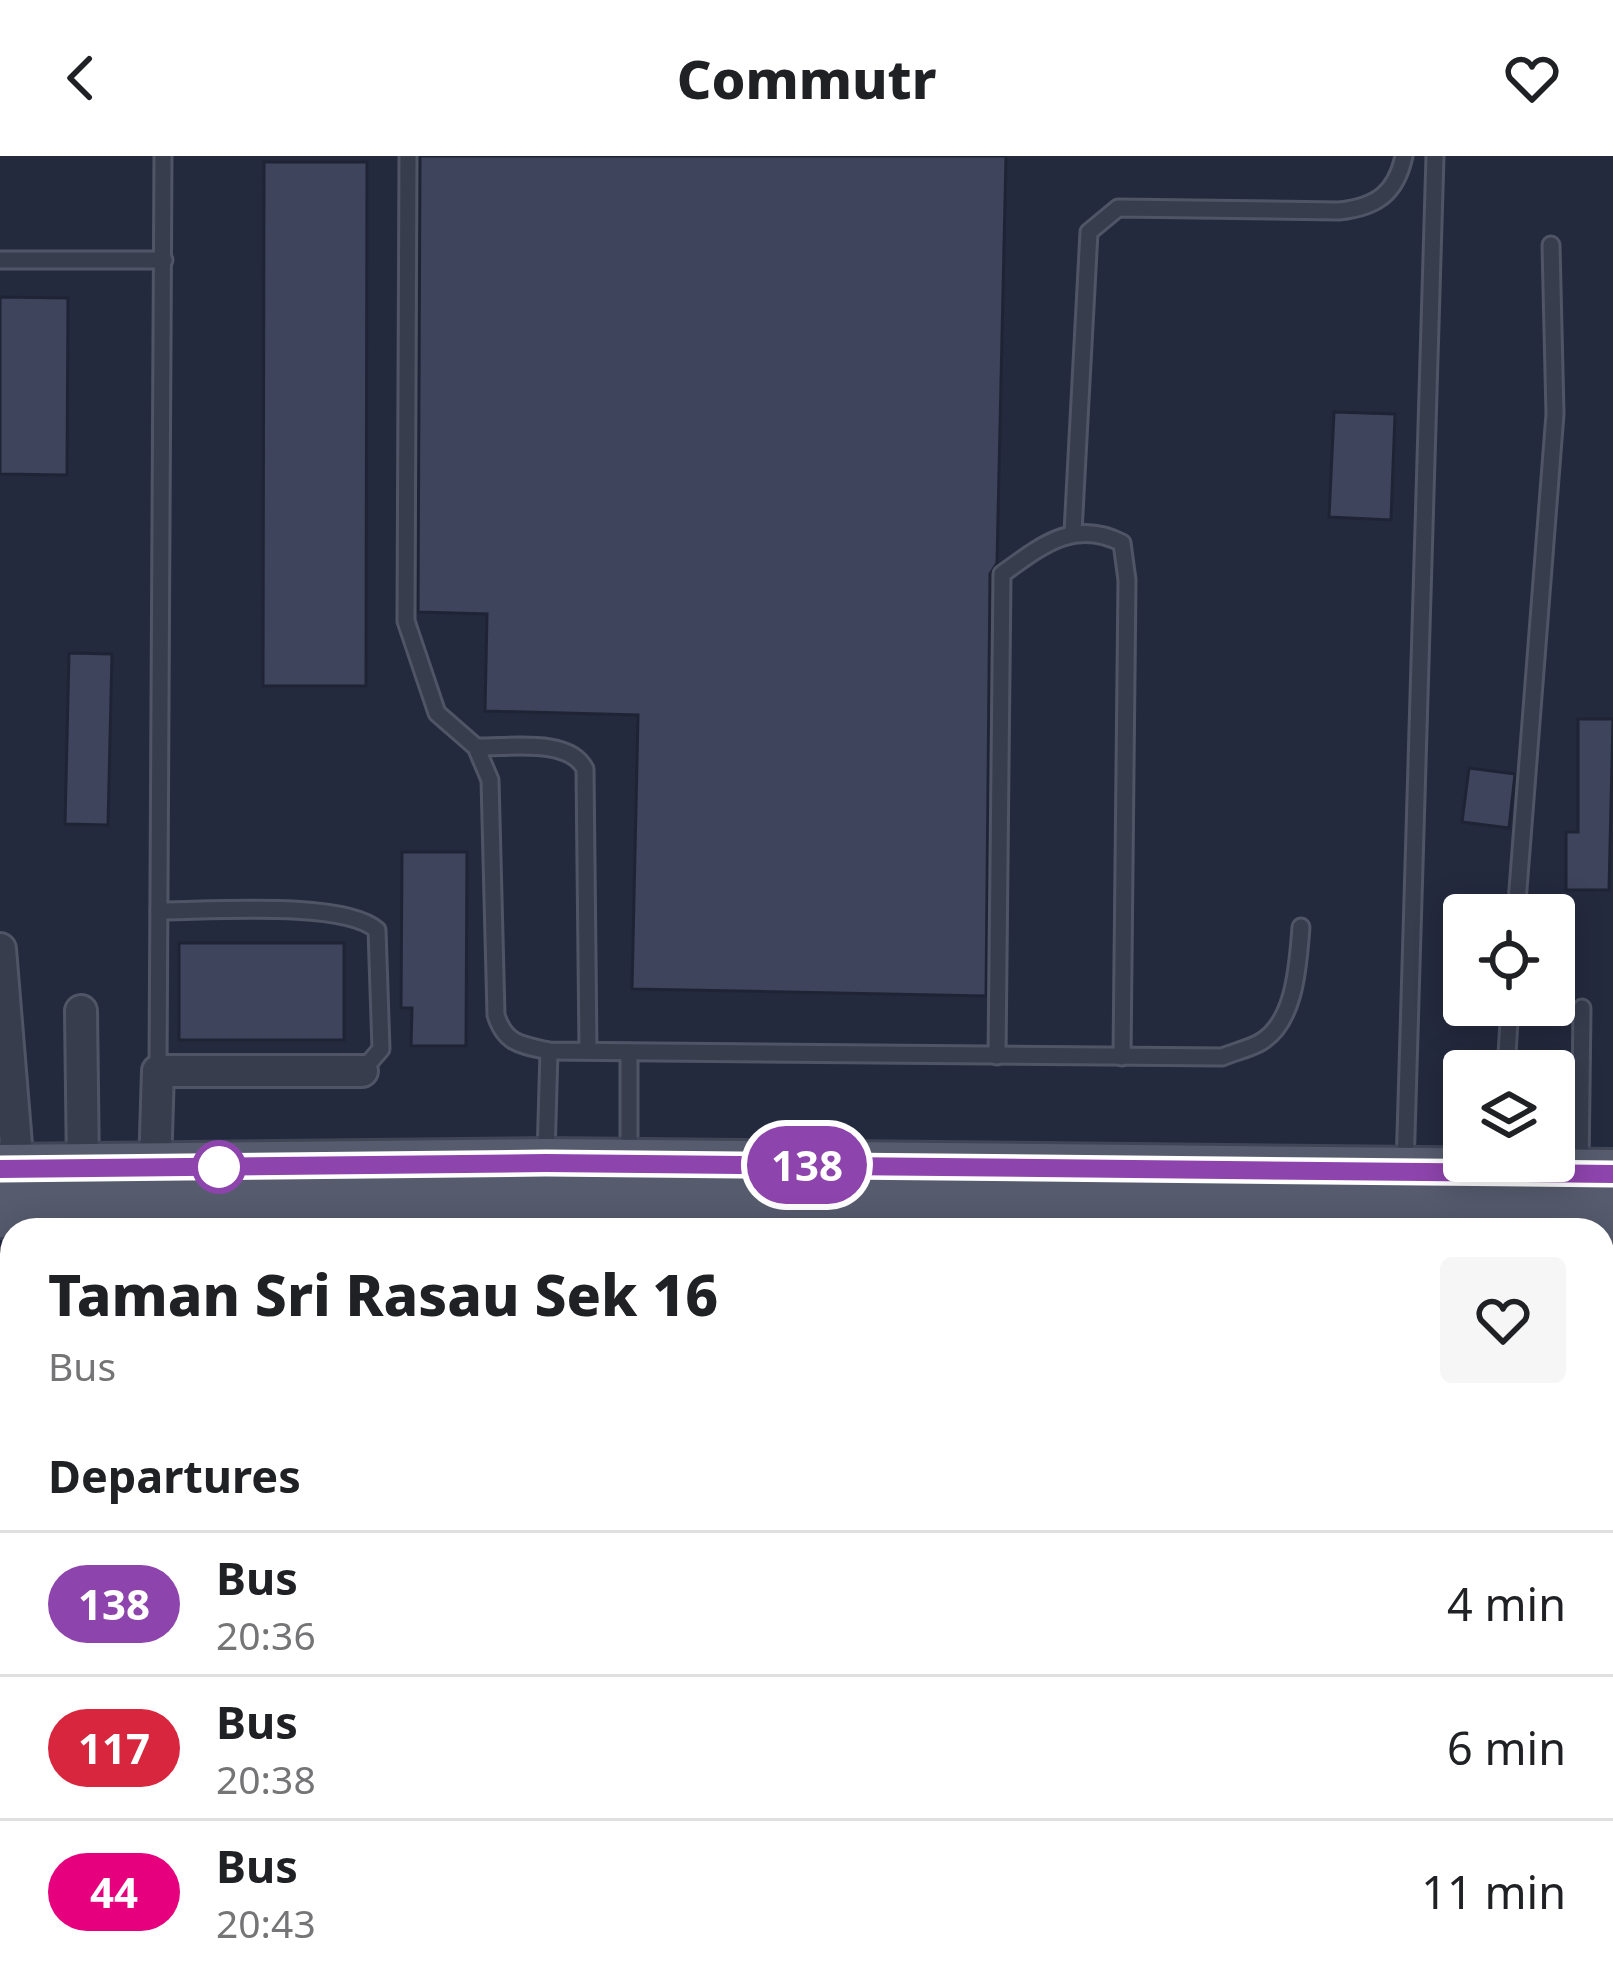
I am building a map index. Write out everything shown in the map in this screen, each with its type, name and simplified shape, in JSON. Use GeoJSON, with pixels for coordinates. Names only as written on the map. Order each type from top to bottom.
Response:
{"type":"FeatureCollection","features":[{"type":"Feature","properties":{"kind":"main road"},"geometry":{"type":"LineString","coordinates":[[0,1213],[86,1204],[270,1217],[427,1208],[546,1163],[1405,1172],[1609,1218]]}},
{"type":"Feature","properties":{"kind":"main road"},"geometry":{"type":"LineString","coordinates":[[86,1204],[155,1168],[493,1216],[521,1204],[1125,1218],[1509,1195],[1597,1174]]}},
{"type":"Feature","properties":{"kind":"main road"},"geometry":{"type":"LineString","coordinates":[[9,1169],[86,1204]]}},
{"type":"Feature","properties":{"kind":"street"},"geometry":{"type":"LineString","coordinates":[[0,949],[9,1169]]}},
{"type":"Feature","properties":{"kind":"street"},"geometry":{"type":"LineString","coordinates":[[81,1011],[86,1204]]}},
{"type":"Feature","properties":{"kind":"street"},"geometry":{"type":"LineString","coordinates":[[155,1168],[158,1071],[362,1071]]}},
{"type":"Feature","properties":{"kind":"lane"},"geometry":{"type":"LineString","coordinates":[[158,1071],[163,156]]}},
{"type":"Feature","properties":{"kind":"lane"},"geometry":{"type":"LineString","coordinates":[[409,156],[406,621],[437,713],[476,747],[493,796],[496,1015],[501,1032],[511,1042],[549,1052],[1222,1057],[1264,1041],[1283,1015],[1296,980],[1301,927]]}},
{"type":"Feature","properties":{"kind":"lane"},"geometry":{"type":"LineString","coordinates":[[1073,532],[1090,232],[1118,208],[1366,208],[1393,190],[1404,156]]}},
{"type":"Feature","properties":{"kind":"lane"},"geometry":{"type":"LineString","coordinates":[[1405,1172],[1436,156]]}},
{"type":"Feature","properties":{"kind":"lane"},"geometry":{"type":"LineString","coordinates":[[1518,894],[1555,414],[1551,245]]}},
{"type":"Feature","properties":{"kind":"lane"},"geometry":{"type":"LineString","coordinates":[[0,260],[164,260]]}},
{"type":"Feature","properties":{"kind":"lane"},"geometry":{"type":"LineString","coordinates":[[997,1056],[1002,574],[1073,532],[1103,533],[1122,543],[1127,580],[1122,1057]]}},
{"type":"Feature","properties":{"kind":"lane"},"geometry":{"type":"LineString","coordinates":[[476,747],[566,749],[579,757],[585,769],[589,1052]]}},
{"type":"Feature","properties":{"kind":"lane"},"geometry":{"type":"LineString","coordinates":[[158,911],[309,912],[366,921],[377,930],[381,1049],[362,1071]]}},
{"type":"Feature","properties":{"kind":"lane"},"geometry":{"type":"LineString","coordinates":[[1582,1008],[1597,1174]]}},
{"type":"Feature","properties":{"kind":"lane"},"geometry":{"type":"LineString","coordinates":[[546,1163],[549,1052]]}},
{"type":"Feature","properties":{"kind":"lane"},"geometry":{"type":"LineString","coordinates":[[628,1052],[628,1164]]}},
{"type":"Feature","properties":{"kind":"building"},"geometry":{"type":"Polygon","coordinates":[[[420,156],[1006,156],[997,563],[990,574],[986,996],[632,989],[638,715],[485,711],[487,614],[418,612],[420,156]]]}},
{"type":"Feature","properties":{"kind":"building"},"geometry":{"type":"Polygon","coordinates":[[[264,162],[367,162],[366,686],[263,686],[264,162]]]}},
{"type":"Feature","properties":{"kind":"building"},"geometry":{"type":"Polygon","coordinates":[[[0,297],[68,298],[67,475],[0,474],[0,297]]]}},
{"type":"Feature","properties":{"kind":"building"},"geometry":{"type":"Polygon","coordinates":[[[1334,412],[1395,414],[1391,520],[1329,517],[1334,412]]]}},
{"type":"Feature","properties":{"kind":"building"},"geometry":{"type":"Polygon","coordinates":[[[69,653],[112,654],[108,825],[65,824],[69,653]]]}},
{"type":"Feature","properties":{"kind":"building"},"geometry":{"type":"Polygon","coordinates":[[[1578,719],[1613,719],[1609,890],[1566,890],[1566,832],[1578,832],[1578,719]]]}},
{"type":"Feature","properties":{"kind":"building"},"geometry":{"type":"Polygon","coordinates":[[[1469,768],[1515,774],[1509,828],[1462,822],[1469,768]]]}},
{"type":"Feature","properties":{"kind":"building"},"geometry":{"type":"Polygon","coordinates":[[[402,852],[467,852],[466,1046],[411,1046],[412,1008],[401,1008],[402,852]]]}},
{"type":"Feature","properties":{"kind":"building"},"geometry":{"type":"Polygon","coordinates":[[[179,943],[344,943],[344,1040],[179,1040],[179,943]]]}},
{"type":"Feature","properties":{"kind":"bus line","name":"138"},"geometry":{"type":"LineString","coordinates":[[0,1169],[546,1163],[1613,1174]]}}]}
